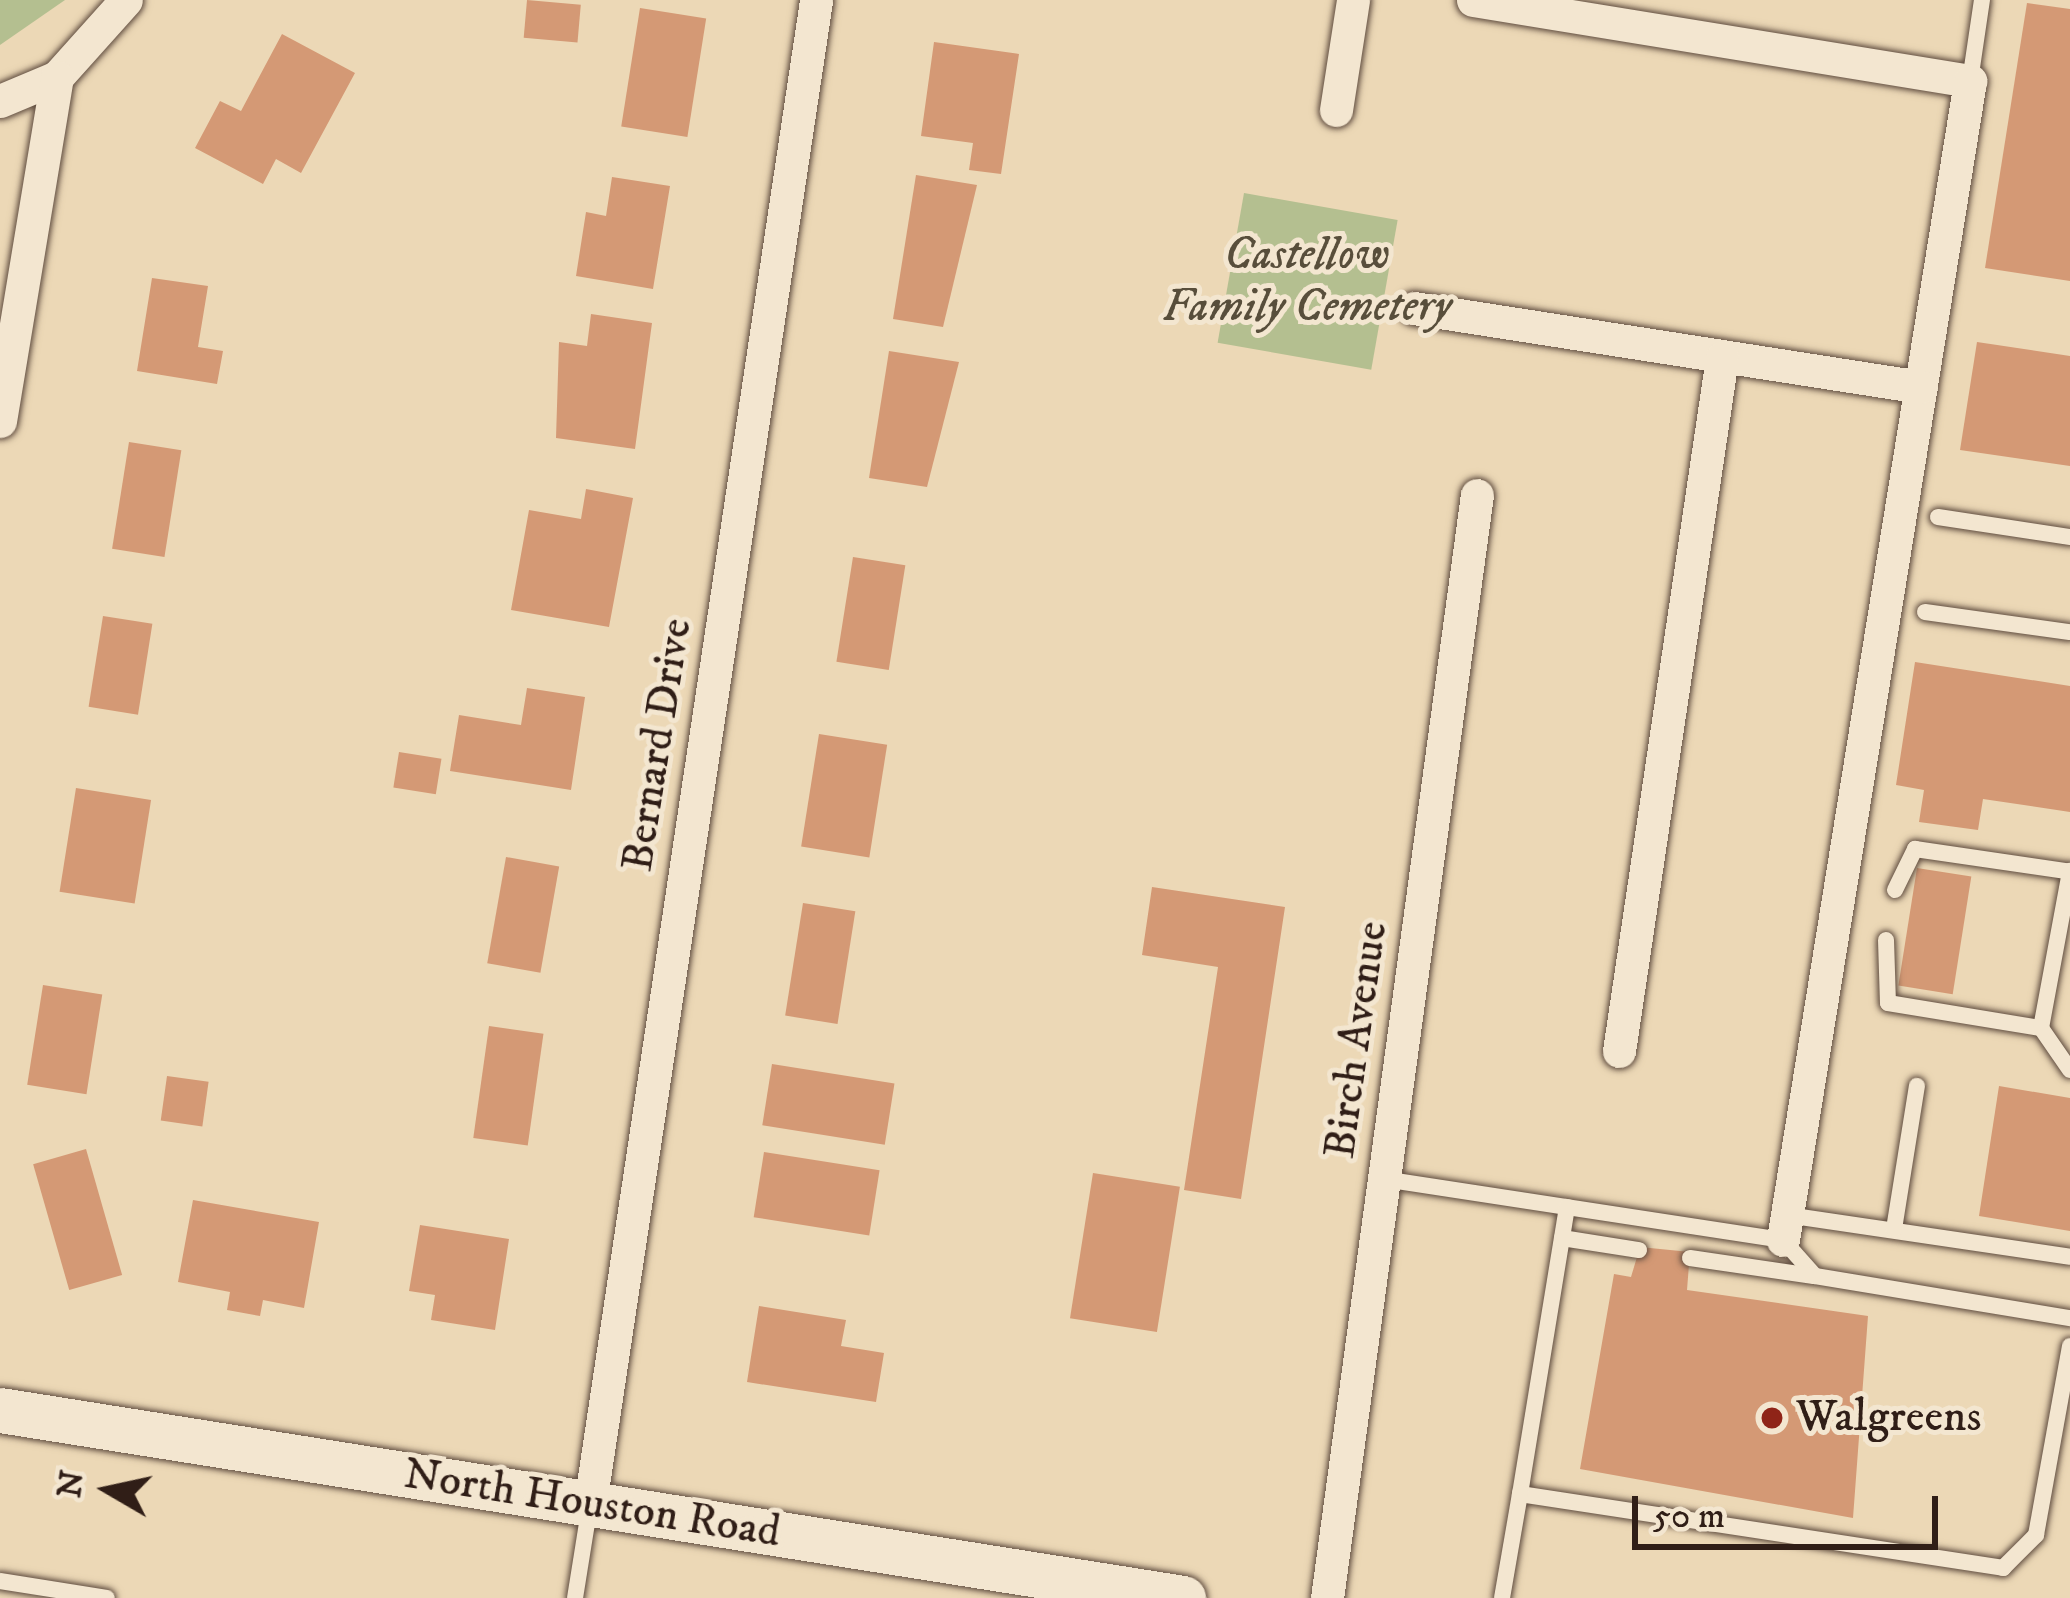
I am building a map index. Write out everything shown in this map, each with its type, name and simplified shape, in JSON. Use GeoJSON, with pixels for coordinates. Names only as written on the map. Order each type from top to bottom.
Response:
{"type":"FeatureCollection","features":[{"type":"Feature","properties":{"kind":"street"},"geometry":{"type":"LineString","coordinates":[[0,101],[57,76],[125,0]]}},
{"type":"Feature","properties":{"kind":"street","name":"Bernard Drive"},"geometry":{"type":"LineString","coordinates":[[590,1504],[816,0]]}},
{"type":"Feature","properties":{"kind":"street"},"geometry":{"type":"LineString","coordinates":[[1336,110],[1352,0]]}},
{"type":"Feature","properties":{"kind":"street"},"geometry":{"type":"LineString","coordinates":[[1473,0],[1970,81],[1785,1227]]}},
{"type":"Feature","properties":{"kind":"street"},"geometry":{"type":"LineString","coordinates":[[0,421],[57,76]]}},
{"type":"Feature","properties":{"kind":"street"},"geometry":{"type":"LineString","coordinates":[[1414,308],[1921,387]]}},
{"type":"Feature","properties":{"kind":"street"},"geometry":{"type":"LineString","coordinates":[[1619,1051],[1722,358]]}},
{"type":"Feature","properties":{"kind":"street","name":"Birch Avenue"},"geometry":{"type":"LineString","coordinates":[[1327,1598],[1477,495]]}},
{"type":"Feature","properties":{"kind":"street","name":"North Houston Road"},"geometry":{"type":"LineString","coordinates":[[0,1410],[1183,1598]]}},
{"type":"Feature","properties":{"kind":"lane"},"geometry":{"type":"LineString","coordinates":[[1970,81],[1982,0]]}},
{"type":"Feature","properties":{"kind":"lane"},"geometry":{"type":"LineString","coordinates":[[1938,517],[2070,537]]}},
{"type":"Feature","properties":{"kind":"lane"},"geometry":{"type":"LineString","coordinates":[[1925,612],[2070,632]]}},
{"type":"Feature","properties":{"kind":"lane"},"geometry":{"type":"LineString","coordinates":[[1895,890],[1915,849],[2068,871],[2041,1028],[2070,1070]]}},
{"type":"Feature","properties":{"kind":"lane"},"geometry":{"type":"LineString","coordinates":[[1886,940],[1888,1003],[2041,1028]]}},
{"type":"Feature","properties":{"kind":"lane"},"geometry":{"type":"LineString","coordinates":[[1894,1229],[1917,1086]]}},
{"type":"Feature","properties":{"kind":"lane"},"geometry":{"type":"LineString","coordinates":[[1384,1179],[1567,1207],[1785,1227],[1894,1229],[2070,1256]]}},
{"type":"Feature","properties":{"kind":"lane"},"geometry":{"type":"LineString","coordinates":[[1502,1598],[1567,1207]]}},
{"type":"Feature","properties":{"kind":"lane"},"geometry":{"type":"LineString","coordinates":[[1785,1227],[1814,1276]]}},
{"type":"Feature","properties":{"kind":"lane"},"geometry":{"type":"LineString","coordinates":[[1562,1238],[1639,1250]]}},
{"type":"Feature","properties":{"kind":"lane"},"geometry":{"type":"LineString","coordinates":[[1690,1258],[2070,1318]]}},
{"type":"Feature","properties":{"kind":"lane"},"geometry":{"type":"LineString","coordinates":[[1520,1494],[2003,1568],[2036,1535],[2070,1346]]}},
{"type":"Feature","properties":{"kind":"lane"},"geometry":{"type":"LineString","coordinates":[[575,1598],[590,1504]]}},
{"type":"Feature","properties":{"kind":"lane"},"geometry":{"type":"LineString","coordinates":[[0,1581],[107,1598]]}},
{"type":"Feature","properties":{"kind":"green space"},"geometry":{"type":"Polygon","coordinates":[[[0,0],[65,0],[0,45],[0,0]]]}},
{"type":"Feature","properties":{"kind":"green space","name":"Castellow Family Cemetery"},"geometry":{"type":"Polygon","coordinates":[[[1244,193],[1398,220],[1371,370],[1218,343],[1244,193]]]}},
{"type":"Feature","properties":{"kind":"building"},"geometry":{"type":"Polygon","coordinates":[[[527,0],[581,5],[577,43],[524,38],[527,0]]]}},
{"type":"Feature","properties":{"kind":"building"},"geometry":{"type":"Polygon","coordinates":[[[2027,3],[2070,9],[2070,281],[1985,268],[2027,3]]]}},
{"type":"Feature","properties":{"kind":"building"},"geometry":{"type":"Polygon","coordinates":[[[640,8],[706,18],[687,137],[621,127],[640,8]]]}},
{"type":"Feature","properties":{"kind":"building"},"geometry":{"type":"Polygon","coordinates":[[[282,34],[355,73],[301,173],[276,159],[263,184],[195,148],[220,101],[241,111],[282,34]]]}},
{"type":"Feature","properties":{"kind":"building"},"geometry":{"type":"Polygon","coordinates":[[[934,42],[1019,54],[1001,174],[969,170],[973,143],[921,136],[934,42]]]}},
{"type":"Feature","properties":{"kind":"building"},"geometry":{"type":"Polygon","coordinates":[[[916,175],[977,185],[943,327],[893,319],[916,175]]]}},
{"type":"Feature","properties":{"kind":"building"},"geometry":{"type":"Polygon","coordinates":[[[612,177],[670,186],[653,289],[576,276],[586,212],[606,216],[612,177]]]}},
{"type":"Feature","properties":{"kind":"building"},"geometry":{"type":"Polygon","coordinates":[[[152,278],[208,286],[198,347],[223,351],[217,384],[137,371],[152,278]]]}},
{"type":"Feature","properties":{"kind":"building"},"geometry":{"type":"Polygon","coordinates":[[[591,314],[652,323],[635,449],[556,438],[559,342],[587,346],[591,314]]]}},
{"type":"Feature","properties":{"kind":"building"},"geometry":{"type":"Polygon","coordinates":[[[1977,342],[2070,356],[2070,466],[1960,450],[1977,342]]]}},
{"type":"Feature","properties":{"kind":"building"},"geometry":{"type":"Polygon","coordinates":[[[889,351],[959,362],[927,487],[869,478],[889,351]]]}},
{"type":"Feature","properties":{"kind":"building"},"geometry":{"type":"Polygon","coordinates":[[[129,442],[181,450],[164,557],[112,549],[129,442]]]}},
{"type":"Feature","properties":{"kind":"building"},"geometry":{"type":"Polygon","coordinates":[[[586,489],[633,498],[609,627],[511,610],[529,510],[581,519],[586,489]]]}},
{"type":"Feature","properties":{"kind":"building"},"geometry":{"type":"Polygon","coordinates":[[[853,557],[905,565],[889,670],[836,662],[853,557]]]}},
{"type":"Feature","properties":{"kind":"building"},"geometry":{"type":"Polygon","coordinates":[[[103,616],[152,624],[138,715],[89,707],[103,616]]]}},
{"type":"Feature","properties":{"kind":"building"},"geometry":{"type":"Polygon","coordinates":[[[1915,662],[2070,686],[2070,812],[1983,799],[1978,830],[1919,822],[1924,790],[1896,785],[1915,662]]]}},
{"type":"Feature","properties":{"kind":"building"},"geometry":{"type":"Polygon","coordinates":[[[527,688],[585,697],[571,790],[450,771],[459,715],[521,725],[527,688]]]}},
{"type":"Feature","properties":{"kind":"building"},"geometry":{"type":"Polygon","coordinates":[[[819,734],[887,745],[869,857],[801,847],[819,734]]]}},
{"type":"Feature","properties":{"kind":"building"},"geometry":{"type":"Polygon","coordinates":[[[399,752],[441,759],[436,794],[393,788],[399,752]]]}},
{"type":"Feature","properties":{"kind":"building"},"geometry":{"type":"Polygon","coordinates":[[[76,788],[151,800],[135,904],[60,892],[76,788]]]}},
{"type":"Feature","properties":{"kind":"building"},"geometry":{"type":"Polygon","coordinates":[[[506,857],[559,866],[540,973],[487,963],[506,857]]]}},
{"type":"Feature","properties":{"kind":"building"},"geometry":{"type":"Polygon","coordinates":[[[1917,868],[1971,877],[1953,994],[1898,986],[1917,868]]]}},
{"type":"Feature","properties":{"kind":"building"},"geometry":{"type":"Polygon","coordinates":[[[1152,887],[1285,907],[1241,1199],[1184,1190],[1218,967],[1142,955],[1152,887]]]}},
{"type":"Feature","properties":{"kind":"building"},"geometry":{"type":"Polygon","coordinates":[[[803,903],[855,911],[838,1024],[785,1016],[803,903]]]}},
{"type":"Feature","properties":{"kind":"building"},"geometry":{"type":"Polygon","coordinates":[[[43,985],[102,994],[86,1094],[27,1085],[43,985]]]}},
{"type":"Feature","properties":{"kind":"building"},"geometry":{"type":"Polygon","coordinates":[[[489,1026],[543,1034],[528,1146],[473,1138],[489,1026]]]}},
{"type":"Feature","properties":{"kind":"building"},"geometry":{"type":"Polygon","coordinates":[[[772,1064],[894,1083],[885,1145],[762,1125],[772,1064]]]}},
{"type":"Feature","properties":{"kind":"building"},"geometry":{"type":"Polygon","coordinates":[[[167,1076],[209,1082],[202,1126],[161,1121],[167,1076]]]}},
{"type":"Feature","properties":{"kind":"building"},"geometry":{"type":"Polygon","coordinates":[[[1999,1086],[2070,1098],[2070,1231],[1979,1216],[1999,1086]]]}},
{"type":"Feature","properties":{"kind":"building"},"geometry":{"type":"Polygon","coordinates":[[[86,1149],[122,1275],[69,1290],[33,1164],[86,1149]]]}},
{"type":"Feature","properties":{"kind":"building"},"geometry":{"type":"Polygon","coordinates":[[[764,1152],[880,1170],[869,1235],[754,1217],[764,1152]]]}},
{"type":"Feature","properties":{"kind":"building"},"geometry":{"type":"Polygon","coordinates":[[[1093,1173],[1180,1187],[1157,1332],[1070,1318],[1093,1173]]]}},
{"type":"Feature","properties":{"kind":"building"},"geometry":{"type":"Polygon","coordinates":[[[193,1200],[319,1222],[304,1308],[263,1300],[260,1316],[227,1310],[230,1292],[178,1282],[193,1200]]]}},
{"type":"Feature","properties":{"kind":"building"},"geometry":{"type":"Polygon","coordinates":[[[420,1225],[509,1239],[495,1330],[431,1320],[435,1295],[409,1291],[420,1225]]]}},
{"type":"Feature","properties":{"kind":"building"},"geometry":{"type":"Polygon","coordinates":[[[1640,1247],[1690,1252],[1687,1290],[1868,1316],[1853,1518],[1580,1469],[1614,1274],[1631,1277],[1640,1247]]]}},
{"type":"Feature","properties":{"kind":"building"},"geometry":{"type":"Polygon","coordinates":[[[759,1306],[846,1320],[841,1346],[884,1353],[876,1402],[747,1382],[759,1306]]]}},
{"type":"Feature","properties":{"kind":"place","name":"Walgreens"},"geometry":{"type":"Point","coordinates":[1772,1418]}}]}
